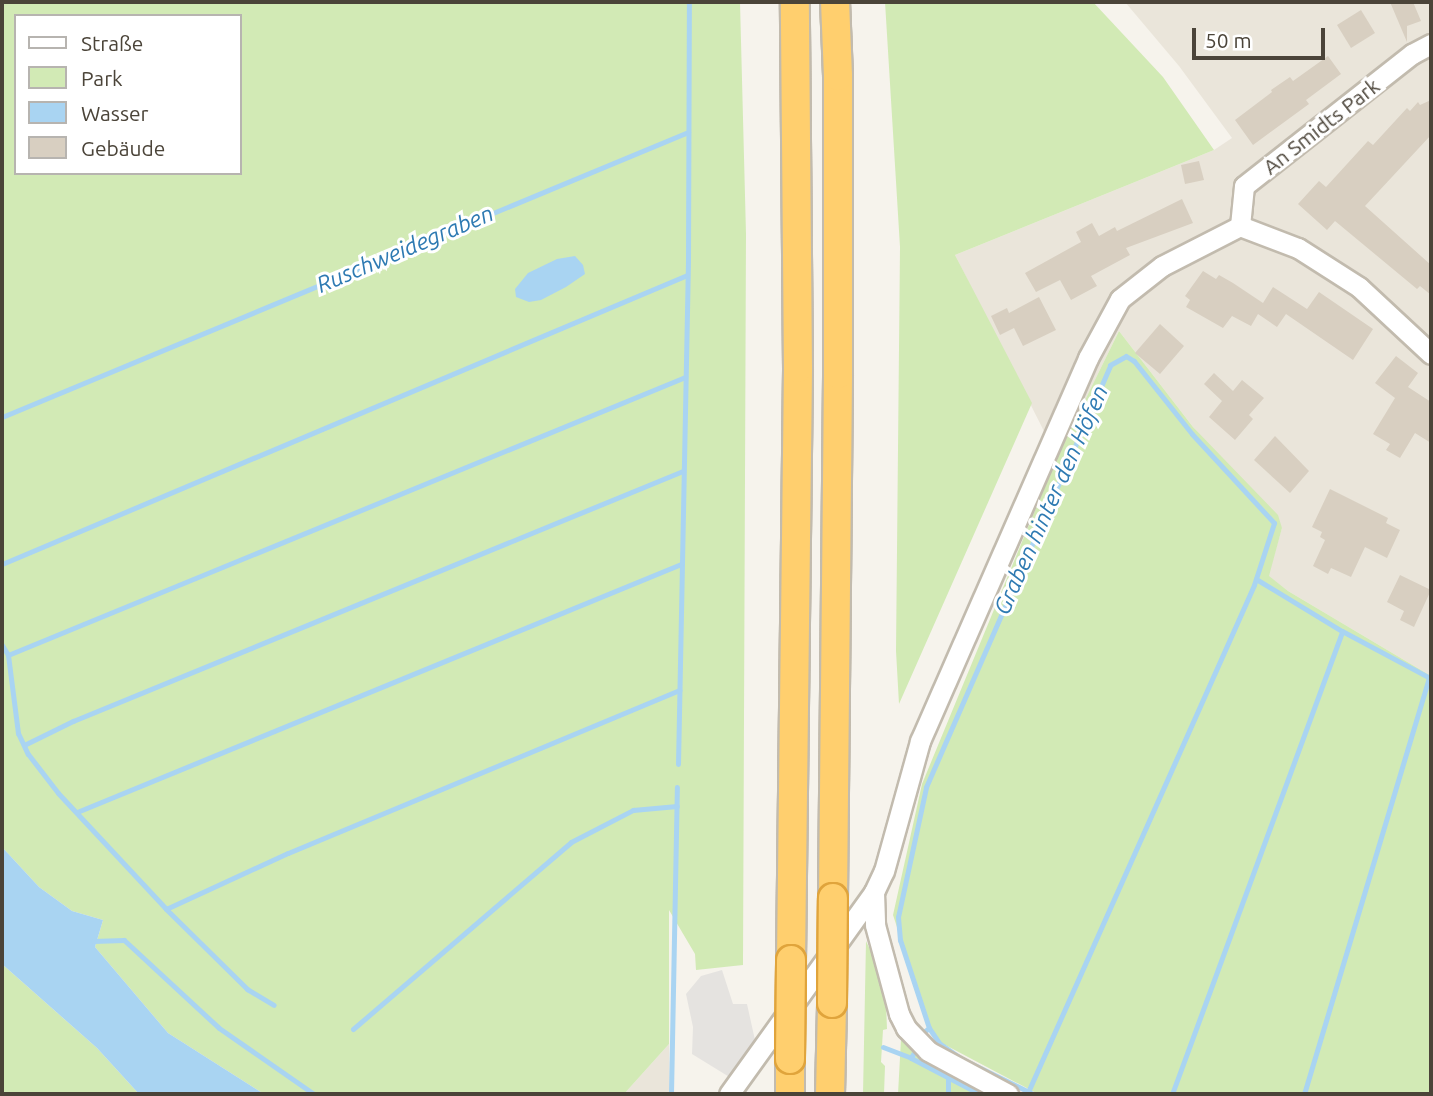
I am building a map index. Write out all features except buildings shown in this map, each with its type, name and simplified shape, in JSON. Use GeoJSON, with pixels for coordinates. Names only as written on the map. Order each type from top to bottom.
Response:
{"type":"FeatureCollection","features":[{"type":"Feature","properties":{"kind":"highway"},"geometry":{"type":"LineString","coordinates":[[790,1094],[798,368],[794,2]]}},
{"type":"Feature","properties":{"kind":"highway"},"geometry":{"type":"LineString","coordinates":[[830,1094],[838,198],[835,2]]}},
{"type":"Feature","properties":{"kind":"street","name":"An Smidts Park"},"geometry":{"type":"LineString","coordinates":[[1240,226],[1244,186],[1412,54],[1431,44]]}},
{"type":"Feature","properties":{"kind":"street"},"geometry":{"type":"LineString","coordinates":[[729,1094],[874,892],[884,871],[920,741],[1106,321],[1120,299],[1162,266],[1240,226],[1298,248],[1359,286],[1431,354]]}},
{"type":"Feature","properties":{"kind":"street"},"geometry":{"type":"LineString","coordinates":[[874,892],[875,925],[905,1028],[928,1051],[1008,1094]]}},
{"type":"Feature","properties":{"kind":"shaded area"},"geometry":{"type":"Polygon","coordinates":[[[1125,2],[1431,2],[1431,676],[1288,591],[1268,576],[1282,528],[1193,427],[1119,331],[1057,457],[955,255],[1214,150],[1232,138],[1179,66],[1125,2]]]}},
{"type":"Feature","properties":{"kind":"shaded area"},"geometry":{"type":"Polygon","coordinates":[[[722,970],[733,1004],[747,1004],[755,1040],[731,1078],[692,1054],[693,1027],[686,994],[701,976],[722,970]]]}},
{"type":"Feature","properties":{"kind":"shaded area"},"geometry":{"type":"Polygon","coordinates":[[[669,1044],[670,1094],[624,1094],[669,1044]]]}},
{"type":"Feature","properties":{"kind":"green space"},"geometry":{"type":"Polygon","coordinates":[[[2,2],[740,2],[746,234],[743,965],[696,970],[695,954],[669,910],[669,1044],[624,1094],[264,1094],[168,1033],[95,947],[103,920],[72,911],[39,887],[2,847],[2,2]]]}},
{"type":"Feature","properties":{"kind":"green space"},"geometry":{"type":"Polygon","coordinates":[[[885,2],[1093,2],[1163,77],[1214,150],[955,255],[1032,403],[899,704],[896,651],[900,247],[885,2]]]}},
{"type":"Feature","properties":{"kind":"green space"},"geometry":{"type":"Polygon","coordinates":[[[1119,331],[1193,427],[1278,515],[1282,528],[1269,576],[1288,591],[1431,676],[1431,1094],[1038,1094],[934,1039],[893,915],[922,784],[1057,457],[1119,331]]]}},
{"type":"Feature","properties":{"kind":"green space"},"geometry":{"type":"Polygon","coordinates":[[[866,941],[886,1003],[887,1029],[883,1030],[881,1062],[885,1066],[884,1094],[863,1094],[866,941]]]}},
{"type":"Feature","properties":{"kind":"green space"},"geometry":{"type":"Polygon","coordinates":[[[2,964],[97,1048],[139,1094],[2,1094],[2,964]]]}},
{"type":"Feature","properties":{"kind":"green space"},"geometry":{"type":"Polygon","coordinates":[[[901,1039],[936,1065],[996,1094],[898,1094],[901,1039]]]}},
{"type":"Feature","properties":{"kind":"water"},"geometry":{"type":"Polygon","coordinates":[[[575,256],[583,265],[585,274],[541,300],[529,302],[516,297],[515,289],[528,273],[557,259],[575,256]]]}},
{"type":"Feature","properties":{"kind":"water"},"geometry":{"type":"Polygon","coordinates":[[[2,847],[39,887],[72,911],[103,920],[95,947],[168,1033],[264,1094],[139,1094],[97,1048],[2,964],[2,847]]]}},
{"type":"Feature","properties":{"kind":"waterway"},"geometry":{"type":"LineString","coordinates":[[678,764],[688,261],[689,2]]}},
{"type":"Feature","properties":{"kind":"waterway","name":"Ruschweidegraben"},"geometry":{"type":"LineString","coordinates":[[2,417],[688,132]]}},
{"type":"Feature","properties":{"kind":"waterway"},"geometry":{"type":"LineString","coordinates":[[2,564],[687,275]]}},
{"type":"Feature","properties":{"kind":"waterway","name":"Graben hinter den Höfen"},"geometry":{"type":"LineString","coordinates":[[925,1031],[929,1028],[900,940],[898,917],[926,787],[1110,365],[1126,356],[1134,361],[1192,434],[1274,523],[1254,585],[1028,1092]]}},
{"type":"Feature","properties":{"kind":"waterway"},"geometry":{"type":"LineString","coordinates":[[8,655],[685,377]]}},
{"type":"Feature","properties":{"kind":"waterway"},"geometry":{"type":"LineString","coordinates":[[24,745],[73,721],[683,471]]}},
{"type":"Feature","properties":{"kind":"waterway"},"geometry":{"type":"LineString","coordinates":[[77,812],[681,564]]}},
{"type":"Feature","properties":{"kind":"waterway","name":"Graben hinter den Höfen"},"geometry":{"type":"LineString","coordinates":[[1256,579],[1342,631],[1430,678]]}},
{"type":"Feature","properties":{"kind":"waterway"},"geometry":{"type":"LineString","coordinates":[[1172,1094],[1342,631]]}},
{"type":"Feature","properties":{"kind":"waterway"},"geometry":{"type":"LineString","coordinates":[[2,645],[8,655],[18,733],[28,754],[58,793],[166,909],[247,989],[274,1005]]}},
{"type":"Feature","properties":{"kind":"waterway"},"geometry":{"type":"LineString","coordinates":[[1304,1094],[1429,677]]}},
{"type":"Feature","properties":{"kind":"waterway"},"geometry":{"type":"LineString","coordinates":[[166,909],[288,853],[679,690]]}},
{"type":"Feature","properties":{"kind":"waterway"},"geometry":{"type":"LineString","coordinates":[[671,1094],[677,787]]}},
{"type":"Feature","properties":{"kind":"waterway"},"geometry":{"type":"LineString","coordinates":[[353,1029],[571,842],[633,810],[677,806]]}},
{"type":"Feature","properties":{"kind":"waterway"},"geometry":{"type":"LineString","coordinates":[[93,941],[124,940],[219,1028],[314,1094]]}},
{"type":"Feature","properties":{"kind":"waterway"},"geometry":{"type":"LineString","coordinates":[[929,1028],[939,1043],[962,1059],[1033,1094]]}},
{"type":"Feature","properties":{"kind":"waterway","name":"Graben hinter den Höfen"},"geometry":{"type":"LineString","coordinates":[[883,1047],[911,1058],[913,1054]]}},
{"type":"Feature","properties":{"kind":"waterway"},"geometry":{"type":"LineString","coordinates":[[911,1058],[980,1094]]}},
{"type":"Feature","properties":{"kind":"waterway"},"geometry":{"type":"LineString","coordinates":[[948,1079],[948,1094]]}}]}
